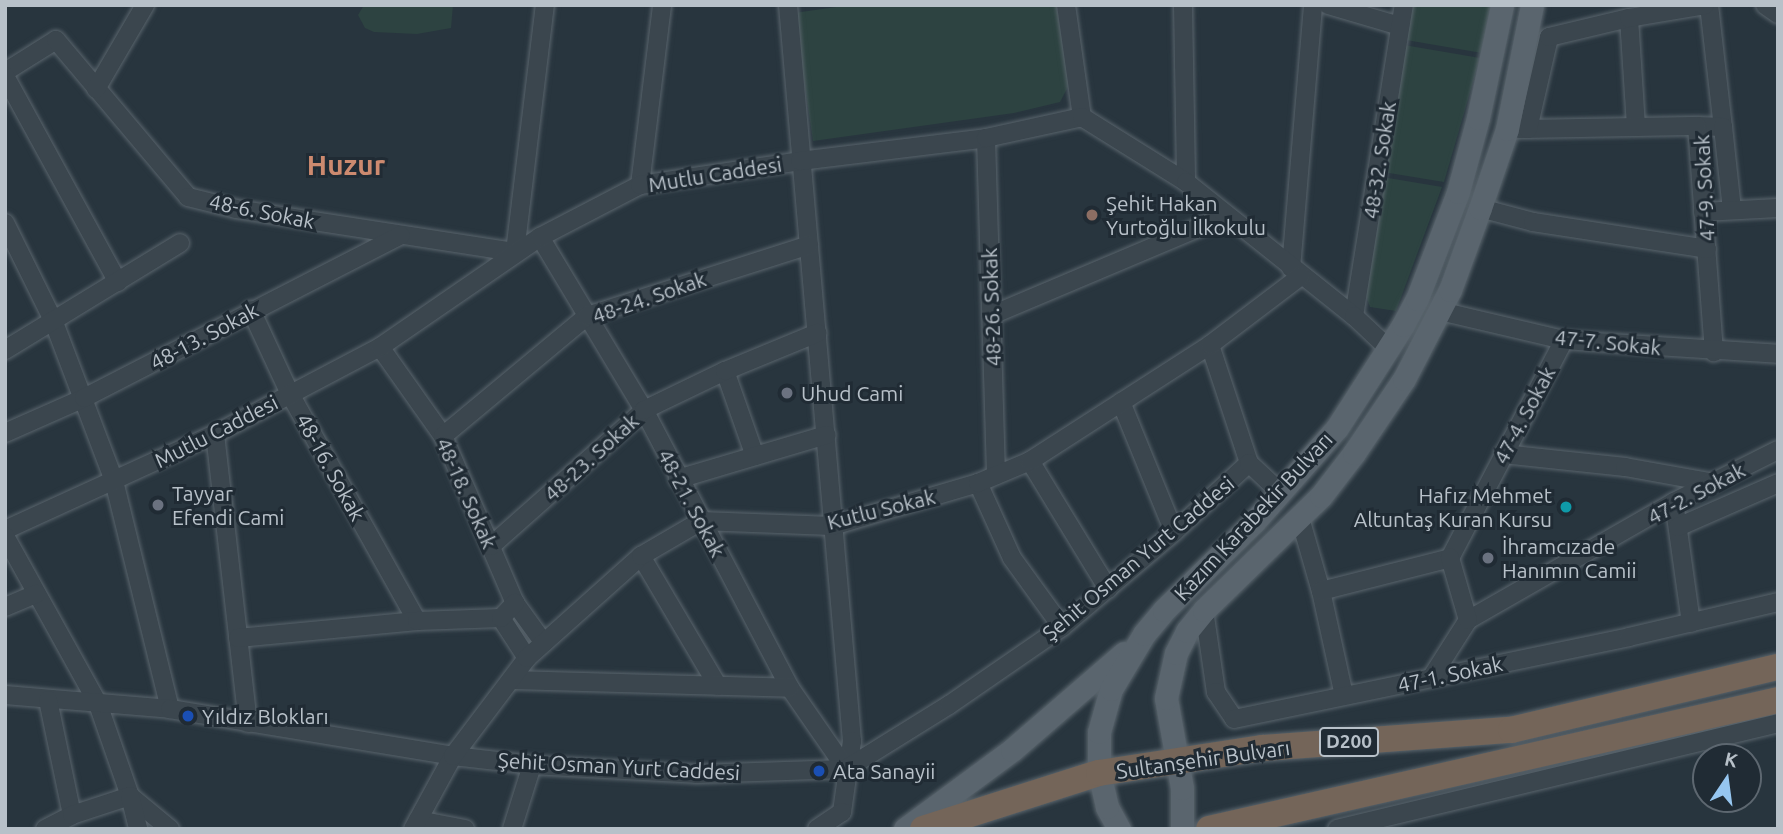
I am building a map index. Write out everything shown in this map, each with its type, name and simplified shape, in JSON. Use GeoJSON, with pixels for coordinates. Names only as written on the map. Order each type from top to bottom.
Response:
{"type":"FeatureCollection","features":[{"type":"Feature","properties":{"kind":"highway","name":"Sultanşehir Bulvarı"},"geometry":{"type":"LineString","coordinates":[[923,829],[1100,774],[1263,748],[1511,730],[1778,667]]}},
{"type":"Feature","properties":{"kind":"highway","name":"D200"},"geometry":{"type":"LineString","coordinates":[[1209,829],[1778,700]]}},
{"type":"Feature","properties":{"kind":"main road","name":"Kazım Karabekir Bulvarı"},"geometry":{"type":"LineString","coordinates":[[1119,829],[1107,807],[1100,774],[1099,732],[1111,689],[1144,634],[1281,493],[1337,428],[1389,349],[1417,299],[1458,192],[1478,118],[1502,5]]}},
{"type":"Feature","properties":{"kind":"main road","name":"Kazım Karabekir Bulvarı"},"geometry":{"type":"LineString","coordinates":[[1182,829],[1182,788],[1167,712],[1169,671],[1181,642],[1204,610],[1300,518],[1341,471],[1390,401],[1440,311],[1480,208],[1518,129],[1532,5]]}},
{"type":"Feature","properties":{"kind":"main road"},"geometry":{"type":"LineString","coordinates":[[905,829],[1012,750],[1144,634]]}},
{"type":"Feature","properties":{"kind":"street"},"geometry":{"type":"LineString","coordinates":[[96,89],[145,5]]}},
{"type":"Feature","properties":{"kind":"street"},"geometry":{"type":"LineString","coordinates":[[515,252],[545,5]]}},
{"type":"Feature","properties":{"kind":"street"},"geometry":{"type":"LineString","coordinates":[[640,185],[662,5]]}},
{"type":"Feature","properties":{"kind":"street"},"geometry":{"type":"LineString","coordinates":[[788,5],[852,741],[842,812],[817,829]]}},
{"type":"Feature","properties":{"kind":"street"},"geometry":{"type":"LineString","coordinates":[[1066,5],[1082,117],[1186,182],[1354,316],[1389,349]]}},
{"type":"Feature","properties":{"kind":"street"},"geometry":{"type":"LineString","coordinates":[[1183,5],[1186,182]]}},
{"type":"Feature","properties":{"kind":"street"},"geometry":{"type":"LineString","coordinates":[[1296,272],[1313,5]]}},
{"type":"Feature","properties":{"kind":"street"},"geometry":{"type":"LineString","coordinates":[[1328,5],[1400,26]]}},
{"type":"Feature","properties":{"kind":"street","name":"48-32. Sokak"},"geometry":{"type":"LineString","coordinates":[[1354,316],[1404,5]]}},
{"type":"Feature","properties":{"kind":"street"},"geometry":{"type":"LineString","coordinates":[[1697,126],[1518,129],[1549,37],[1629,18],[1707,5]]}},
{"type":"Feature","properties":{"kind":"street","name":"47-9. Sokak"},"geometry":{"type":"LineString","coordinates":[[1707,5],[1723,127],[1697,126],[1714,352]]}},
{"type":"Feature","properties":{"kind":"street"},"geometry":{"type":"LineString","coordinates":[[1765,5],[1778,14]]}},
{"type":"Feature","properties":{"kind":"street"},"geometry":{"type":"LineString","coordinates":[[1629,18],[1636,127]]}},
{"type":"Feature","properties":{"kind":"street","name":"48-6. Sokak"},"geometry":{"type":"LineString","coordinates":[[5,74],[56,40],[188,197],[236,209],[515,252]]}},
{"type":"Feature","properties":{"kind":"street"},"geometry":{"type":"LineString","coordinates":[[5,74],[118,282]]}},
{"type":"Feature","properties":{"kind":"street","name":"Mutlu Caddesi"},"geometry":{"type":"LineString","coordinates":[[5,530],[215,434],[380,347],[515,252],[640,185],[800,161],[986,138],[1082,117]]}},
{"type":"Feature","properties":{"kind":"street"},"geometry":{"type":"LineString","coordinates":[[1723,127],[1732,210]]}},
{"type":"Feature","properties":{"kind":"street","name":"48-26. Sokak"},"geometry":{"type":"LineString","coordinates":[[986,138],[996,475]]}},
{"type":"Feature","properties":{"kind":"street"},"geometry":{"type":"LineString","coordinates":[[1480,208],[1533,222],[1707,249]]}},
{"type":"Feature","properties":{"kind":"street"},"geometry":{"type":"LineString","coordinates":[[1703,212],[1778,208]]}},
{"type":"Feature","properties":{"kind":"street"},"geometry":{"type":"LineString","coordinates":[[992,315],[1226,216]]}},
{"type":"Feature","properties":{"kind":"street"},"geometry":{"type":"LineString","coordinates":[[5,223],[53,320],[85,398],[114,481],[170,709]]}},
{"type":"Feature","properties":{"kind":"street","name":"48-13. Sokak"},"geometry":{"type":"LineString","coordinates":[[5,433],[85,398],[251,310],[401,235]]}},
{"type":"Feature","properties":{"kind":"street","name":"48-21. Sokak"},"geometry":{"type":"LineString","coordinates":[[540,237],[644,410],[678,480],[790,688],[846,769]]}},
{"type":"Feature","properties":{"kind":"street"},"geometry":{"type":"LineString","coordinates":[[5,350],[180,243]]}},
{"type":"Feature","properties":{"kind":"street","name":"48-24. Sokak"},"geometry":{"type":"LineString","coordinates":[[443,436],[587,316],[809,245]]}},
{"type":"Feature","properties":{"kind":"street","name":"Kutlu Sokak"},"geometry":{"type":"LineString","coordinates":[[701,521],[832,526],[978,483],[1030,461],[1210,345],[1296,272]]}},
{"type":"Feature","properties":{"kind":"street","name":"48-16. Sokak"},"geometry":{"type":"LineString","coordinates":[[251,310],[290,394],[417,621]]}},
{"type":"Feature","properties":{"kind":"street","name":"47-7. Sokak"},"geometry":{"type":"LineString","coordinates":[[1440,311],[1564,340],[1714,352],[1778,354]]}},
{"type":"Feature","properties":{"kind":"street","name":"48-23. Sokak"},"geometry":{"type":"LineString","coordinates":[[491,546],[644,410],[725,370],[817,333]]}},
{"type":"Feature","properties":{"kind":"street","name":"47-4. Sokak"},"geometry":{"type":"LineString","coordinates":[[1450,558],[1564,340]]}},
{"type":"Feature","properties":{"kind":"street"},"geometry":{"type":"LineString","coordinates":[[1210,345],[1249,463]]}},
{"type":"Feature","properties":{"kind":"street","name":"48-18. Sokak"},"geometry":{"type":"LineString","coordinates":[[380,347],[443,436],[515,603],[544,643]]}},
{"type":"Feature","properties":{"kind":"street"},"geometry":{"type":"LineString","coordinates":[[725,370],[755,456]]}},
{"type":"Feature","properties":{"kind":"street"},"geometry":{"type":"LineString","coordinates":[[1121,402],[1174,532]]}},
{"type":"Feature","properties":{"kind":"street"},"geometry":{"type":"LineString","coordinates":[[215,434],[248,723]]}},
{"type":"Feature","properties":{"kind":"street"},"geometry":{"type":"LineString","coordinates":[[678,480],[827,435]]}},
{"type":"Feature","properties":{"kind":"street","name":"47-2. Sokak"},"geometry":{"type":"LineString","coordinates":[[1468,620],[1674,502],[1778,450]]}},
{"type":"Feature","properties":{"kind":"street"},"geometry":{"type":"LineString","coordinates":[[1503,454],[1625,467],[1714,483]]}},
{"type":"Feature","properties":{"kind":"street"},"geometry":{"type":"LineString","coordinates":[[1030,461],[1108,589]]}},
{"type":"Feature","properties":{"kind":"street","name":"Şehit Osman Yurt Caddesi"},"geometry":{"type":"LineString","coordinates":[[5,695],[170,709],[453,756],[532,765],[696,774],[846,769],[949,705],[1062,627],[1174,532],[1249,463],[1281,493]]}},
{"type":"Feature","properties":{"kind":"street"},"geometry":{"type":"LineString","coordinates":[[978,483],[1012,558],[1062,627]]}},
{"type":"Feature","properties":{"kind":"street"},"geometry":{"type":"LineString","coordinates":[[1678,527],[1778,484]]}},
{"type":"Feature","properties":{"kind":"street"},"geometry":{"type":"LineString","coordinates":[[1674,502],[1691,623]]}},
{"type":"Feature","properties":{"kind":"street"},"geometry":{"type":"LineString","coordinates":[[1300,518],[1321,591],[1343,696]]}},
{"type":"Feature","properties":{"kind":"street"},"geometry":{"type":"LineString","coordinates":[[465,829],[416,824],[453,756],[527,659],[641,556],[701,521]]}},
{"type":"Feature","properties":{"kind":"street"},"geometry":{"type":"LineString","coordinates":[[5,536],[98,704],[130,796],[138,829]]}},
{"type":"Feature","properties":{"kind":"street"},"geometry":{"type":"LineString","coordinates":[[641,556],[718,686]]}},
{"type":"Feature","properties":{"kind":"street"},"geometry":{"type":"LineString","coordinates":[[1321,591],[1450,558],[1468,620],[1431,678]]}},
{"type":"Feature","properties":{"kind":"street"},"geometry":{"type":"LineString","coordinates":[[5,607],[36,594]]}},
{"type":"Feature","properties":{"kind":"street"},"geometry":{"type":"LineString","coordinates":[[238,638],[417,621],[501,618],[515,603]]}},
{"type":"Feature","properties":{"kind":"street","name":"47-1. Sokak"},"geometry":{"type":"LineString","coordinates":[[1204,610],[1216,692],[1234,719],[1778,603]]}},
{"type":"Feature","properties":{"kind":"street"},"geometry":{"type":"LineString","coordinates":[[501,618],[527,659]]}},
{"type":"Feature","properties":{"kind":"street"},"geometry":{"type":"LineString","coordinates":[[512,680],[790,688]]}},
{"type":"Feature","properties":{"kind":"street"},"geometry":{"type":"LineString","coordinates":[[48,700],[72,815]]}},
{"type":"Feature","properties":{"kind":"street"},"geometry":{"type":"LineString","coordinates":[[1336,829],[1778,723]]}},
{"type":"Feature","properties":{"kind":"street"},"geometry":{"type":"LineString","coordinates":[[512,829],[532,765]]}},
{"type":"Feature","properties":{"kind":"street"},"geometry":{"type":"LineString","coordinates":[[45,829],[72,815],[130,796]]}},
{"type":"Feature","properties":{"kind":"street"},"geometry":{"type":"LineString","coordinates":[[130,796],[170,829]]}},
{"type":"Feature","properties":{"kind":"green space"},"geometry":{"type":"Polygon","coordinates":[[[364,5],[453,5],[451,28],[417,34],[374,32],[365,28],[358,15],[364,5]]]}},
{"type":"Feature","properties":{"kind":"green space"},"geometry":{"type":"Polygon","coordinates":[[[850,5],[1056,5],[1070,83],[1060,102],[1014,113],[813,141],[794,13],[850,5]]]}},
{"type":"Feature","properties":{"kind":"green space"},"geometry":{"type":"Polygon","coordinates":[[[1413,5],[1492,5],[1482,53],[1406,40],[1413,5]]]}},
{"type":"Feature","properties":{"kind":"green space"},"geometry":{"type":"Polygon","coordinates":[[[1404,45],[1480,58],[1444,182],[1383,172],[1404,45]]]}},
{"type":"Feature","properties":{"kind":"green space"},"geometry":{"type":"Polygon","coordinates":[[[1382,177],[1442,187],[1396,311],[1370,307],[1365,293],[1382,177]]]}},
{"type":"Feature","properties":{"kind":"place","name":"Şehit Hakan Yurtoğlu İlkokulu"},"geometry":{"type":"Point","coordinates":[1092,215]}},
{"type":"Feature","properties":{"kind":"place","name":"Uhud Cami"},"geometry":{"type":"Point","coordinates":[787,393]}},
{"type":"Feature","properties":{"kind":"place","name":"Tayyar Efendi Cami"},"geometry":{"type":"Point","coordinates":[158,505]}},
{"type":"Feature","properties":{"kind":"place","name":"Hafız Mehmet Altuntaş Kuran Kursu"},"geometry":{"type":"Point","coordinates":[1566,507]}},
{"type":"Feature","properties":{"kind":"place","name":"İhramcızade Hanımın Camii"},"geometry":{"type":"Point","coordinates":[1488,558]}},
{"type":"Feature","properties":{"kind":"place","name":"Yıldız Blokları"},"geometry":{"type":"Point","coordinates":[188,716]}},
{"type":"Feature","properties":{"kind":"place","name":"Ata Sanayii"},"geometry":{"type":"Point","coordinates":[819,771]}},
{"type":"Feature","properties":{"kind":"district","name":"Huzur"},"geometry":{"type":"Point","coordinates":[346,165]}}]}
